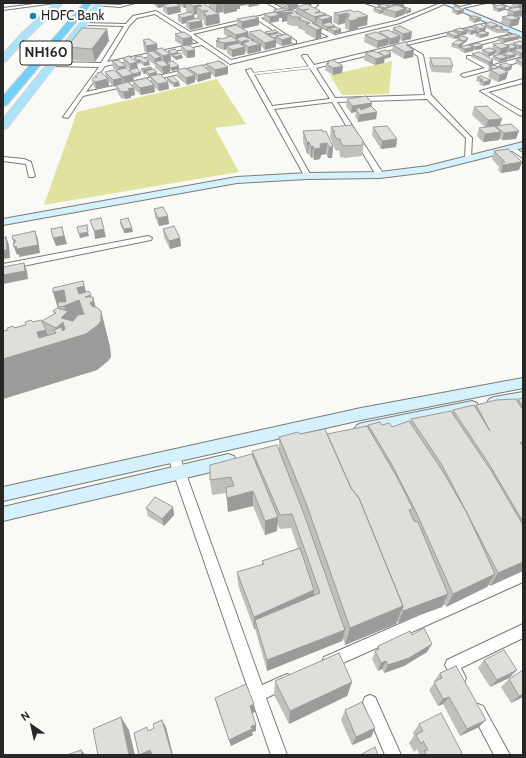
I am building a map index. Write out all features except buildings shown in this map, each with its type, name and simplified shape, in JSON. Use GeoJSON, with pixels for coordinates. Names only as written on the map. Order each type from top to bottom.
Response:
{"type":"FeatureCollection","features":[{"type":"Feature","properties":{"kind":"highway","name":"NH160"},"geometry":{"type":"LineString","coordinates":[[3,89],[83,4]]}},
{"type":"Feature","properties":{"kind":"highway","name":"NH160"},"geometry":{"type":"LineString","coordinates":[[3,103],[83,4]]}},
{"type":"Feature","properties":{"kind":"main road"},"geometry":{"type":"LineString","coordinates":[[3,59],[25,35],[59,3]]}},
{"type":"Feature","properties":{"kind":"main road"},"geometry":{"type":"LineString","coordinates":[[3,126],[99,4]]}},
{"type":"Feature","properties":{"kind":"street"},"geometry":{"type":"LineString","coordinates":[[3,9],[30,4],[53,3]]}},
{"type":"Feature","properties":{"kind":"street"},"geometry":{"type":"LineString","coordinates":[[99,4],[120,6],[133,3]]}},
{"type":"Feature","properties":{"kind":"street"},"geometry":{"type":"LineString","coordinates":[[269,3],[294,16]]}},
{"type":"Feature","properties":{"kind":"street"},"geometry":{"type":"LineString","coordinates":[[189,34],[257,17],[316,5],[312,3]]}},
{"type":"Feature","properties":{"kind":"street"},"geometry":{"type":"LineString","coordinates":[[367,3],[379,7],[391,3]]}},
{"type":"Feature","properties":{"kind":"street"},"geometry":{"type":"LineString","coordinates":[[81,95],[204,66],[230,62],[398,22],[445,3],[520,35]]}},
{"type":"Feature","properties":{"kind":"street"},"geometry":{"type":"LineString","coordinates":[[458,8],[484,3]]}},
{"type":"Feature","properties":{"kind":"street"},"geometry":{"type":"LineString","coordinates":[[494,3],[523,15]]}},
{"type":"Feature","properties":{"kind":"street"},"geometry":{"type":"LineString","coordinates":[[66,116],[103,65],[127,25],[135,17],[156,12],[230,62]]}},
{"type":"Feature","properties":{"kind":"street"},"geometry":{"type":"LineString","coordinates":[[257,17],[300,45]]}},
{"type":"Feature","properties":{"kind":"street"},"geometry":{"type":"LineString","coordinates":[[219,20],[226,25]]}},
{"type":"Feature","properties":{"kind":"street"},"geometry":{"type":"LineString","coordinates":[[307,23],[334,37]]}},
{"type":"Feature","properties":{"kind":"street"},"geometry":{"type":"LineString","coordinates":[[313,67],[492,23]]}},
{"type":"Feature","properties":{"kind":"street"},"geometry":{"type":"LineString","coordinates":[[84,24],[127,25]]}},
{"type":"Feature","properties":{"kind":"street"},"geometry":{"type":"LineString","coordinates":[[472,45],[520,35]]}},
{"type":"Feature","properties":{"kind":"street"},"geometry":{"type":"LineString","coordinates":[[53,64],[103,65],[202,44]]}},
{"type":"Feature","properties":{"kind":"street"},"geometry":{"type":"LineString","coordinates":[[403,45],[420,55],[430,97],[470,138],[468,159]]}},
{"type":"Feature","properties":{"kind":"street"},"geometry":{"type":"LineString","coordinates":[[478,54],[469,57],[489,68]]}},
{"type":"Feature","properties":{"kind":"street"},"geometry":{"type":"LineString","coordinates":[[305,56],[380,175]]}},
{"type":"Feature","properties":{"kind":"street"},"geometry":{"type":"LineString","coordinates":[[464,75],[523,59]]}},
{"type":"Feature","properties":{"kind":"street"},"geometry":{"type":"LineString","coordinates":[[250,72],[307,176]]}},
{"type":"Feature","properties":{"kind":"street"},"geometry":{"type":"LineString","coordinates":[[523,81],[483,91],[523,114]]}},
{"type":"Feature","properties":{"kind":"street"},"geometry":{"type":"LineString","coordinates":[[515,83],[523,88]]}},
{"type":"Feature","properties":{"kind":"street"},"geometry":{"type":"LineString","coordinates":[[271,108],[333,100],[430,97]]}},
{"type":"Feature","properties":{"kind":"street"},"geometry":{"type":"LineString","coordinates":[[3,222],[237,180],[307,176],[380,175],[428,169],[523,145]]}},
{"type":"Feature","properties":{"kind":"street"},"geometry":{"type":"LineString","coordinates":[[511,148],[523,156]]}},
{"type":"Feature","properties":{"kind":"street"},"geometry":{"type":"LineString","coordinates":[[3,159],[24,161],[29,163],[31,176]]}},
{"type":"Feature","properties":{"kind":"street"},"geometry":{"type":"LineString","coordinates":[[3,268],[148,238]]}},
{"type":"Feature","properties":{"kind":"street"},"geometry":{"type":"LineString","coordinates":[[3,494],[361,414],[523,383]]}},
{"type":"Feature","properties":{"kind":"street"},"geometry":{"type":"LineString","coordinates":[[344,433],[523,397]]}},
{"type":"Feature","properties":{"kind":"street"},"geometry":{"type":"LineString","coordinates":[[174,456],[279,755]]}},
{"type":"Feature","properties":{"kind":"street"},"geometry":{"type":"LineString","coordinates":[[3,514],[240,458]]}},
{"type":"Feature","properties":{"kind":"street"},"geometry":{"type":"LineString","coordinates":[[316,669],[523,576]]}},
{"type":"Feature","properties":{"kind":"street"},"geometry":{"type":"LineString","coordinates":[[502,755],[452,665],[523,631]]}},
{"type":"Feature","properties":{"kind":"street"},"geometry":{"type":"LineString","coordinates":[[258,694],[301,675]]}},
{"type":"Feature","properties":{"kind":"street"},"geometry":{"type":"LineString","coordinates":[[370,702],[393,755]]}},
{"type":"Feature","properties":{"kind":"lane"},"geometry":{"type":"LineString","coordinates":[[250,72],[313,67]]}},
{"type":"Feature","properties":{"kind":"green space"},"geometry":{"type":"Polygon","coordinates":[[[392,61],[389,94],[342,95],[330,75],[392,61]]]}},
{"type":"Feature","properties":{"kind":"green space"},"geometry":{"type":"Polygon","coordinates":[[[217,79],[246,124],[215,128],[239,172],[44,205],[77,112],[217,79]]]}},
{"type":"Feature","properties":{"kind":"place","name":"HDFC Bank"},"geometry":{"type":"Point","coordinates":[33,16]}}]}
